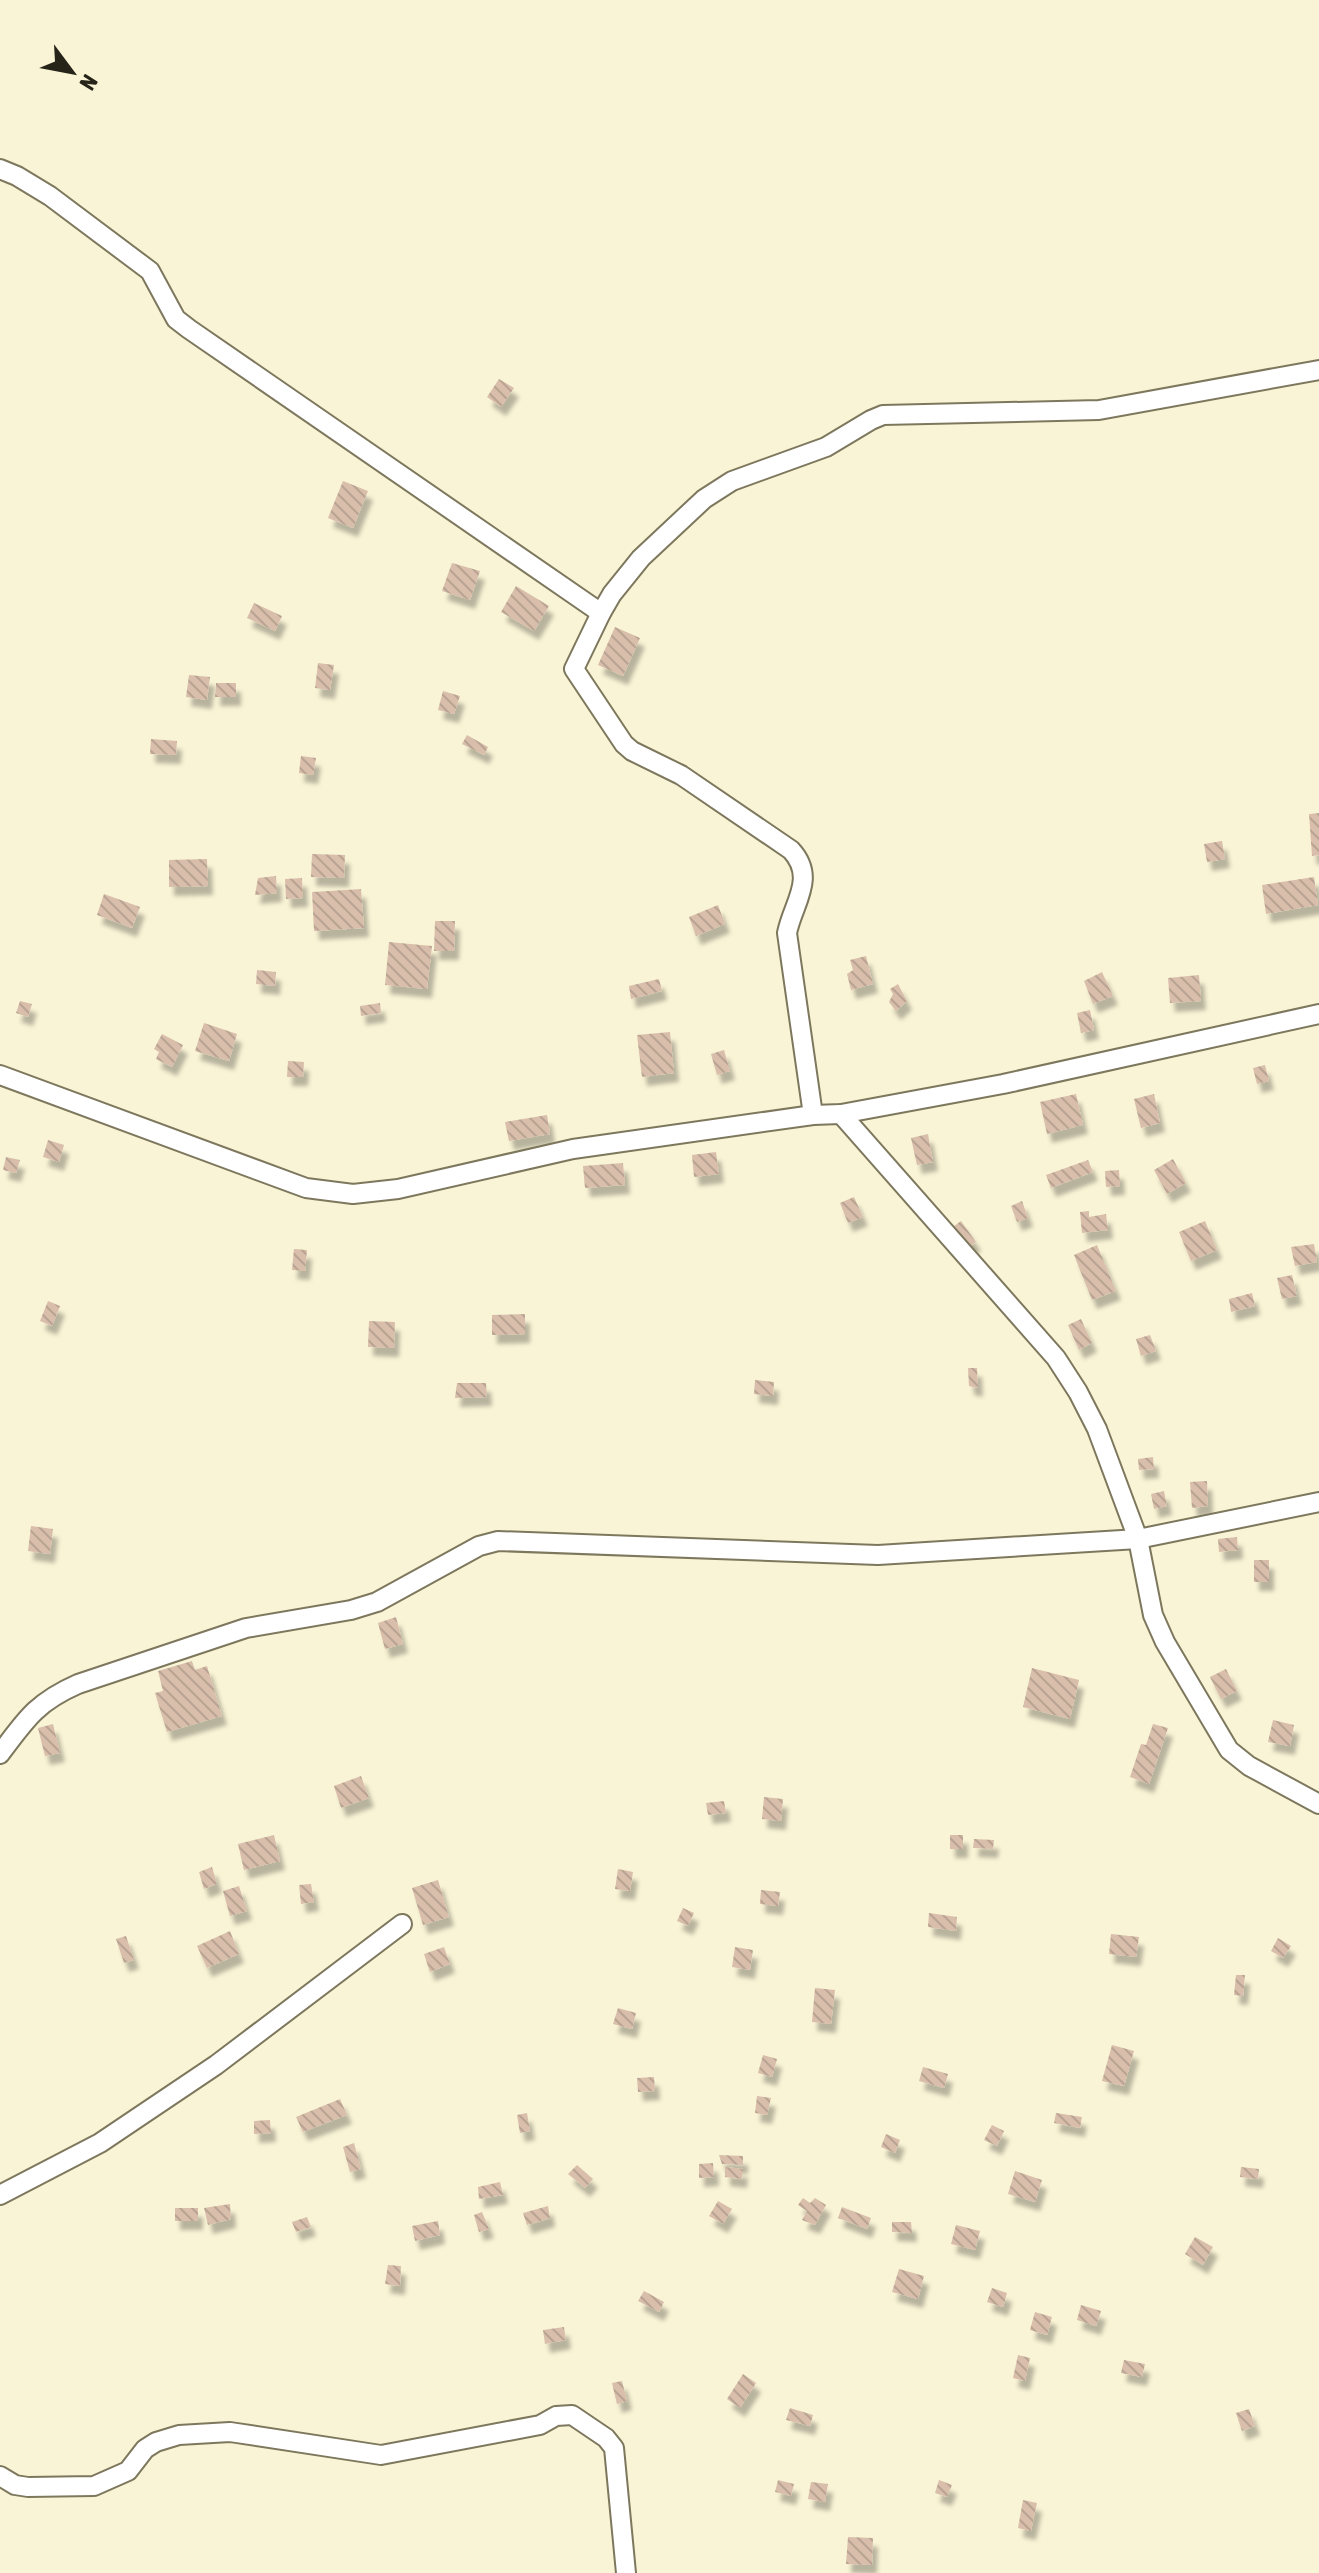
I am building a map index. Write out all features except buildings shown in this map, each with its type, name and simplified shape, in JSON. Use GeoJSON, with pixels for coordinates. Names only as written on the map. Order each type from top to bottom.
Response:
{"type":"FeatureCollection","features":[{"type":"Feature","properties":{"kind":"street"},"geometry":{"type":"LineString","coordinates":[[0,169],[50,196],[150,271],[176,319],[189,329],[601,613]]}},
{"type":"Feature","properties":{"kind":"street"},"geometry":{"type":"LineString","coordinates":[[813,1115],[787,933],[802,892],[801,861],[791,850],[681,775],[624,744],[574,669],[601,613],[641,558],[704,499],[732,481],[826,447],[883,415],[1099,410],[1319,370]]}},
{"type":"Feature","properties":{"kind":"street"},"geometry":{"type":"LineString","coordinates":[[0,1075],[306,1188],[353,1194],[413,1186],[573,1149],[813,1115],[841,1114],[1003,1084],[1319,1014]]}},
{"type":"Feature","properties":{"kind":"street"},"geometry":{"type":"LineString","coordinates":[[841,1114],[1056,1358],[1078,1392],[1097,1429],[1138,1539],[1153,1615],[1165,1642],[1229,1750],[1249,1766],[1319,1804]]}},
{"type":"Feature","properties":{"kind":"street"},"geometry":{"type":"LineString","coordinates":[[0,1754],[33,1710],[55,1694],[78,1684],[246,1628],[351,1610],[377,1602],[479,1546],[498,1541],[878,1555],[1138,1539],[1319,1502]]}},
{"type":"Feature","properties":{"kind":"street"},"geometry":{"type":"LineString","coordinates":[[0,2195],[100,2143],[203,2074],[402,1924]]}},
{"type":"Feature","properties":{"kind":"street"},"geometry":{"type":"LineString","coordinates":[[0,2476],[15,2485],[28,2487],[94,2486],[128,2471],[145,2449],[156,2442],[179,2435],[230,2432],[381,2455],[540,2425],[565,2414],[572,2415],[606,2438],[614,2448],[626,2573]]}}]}
